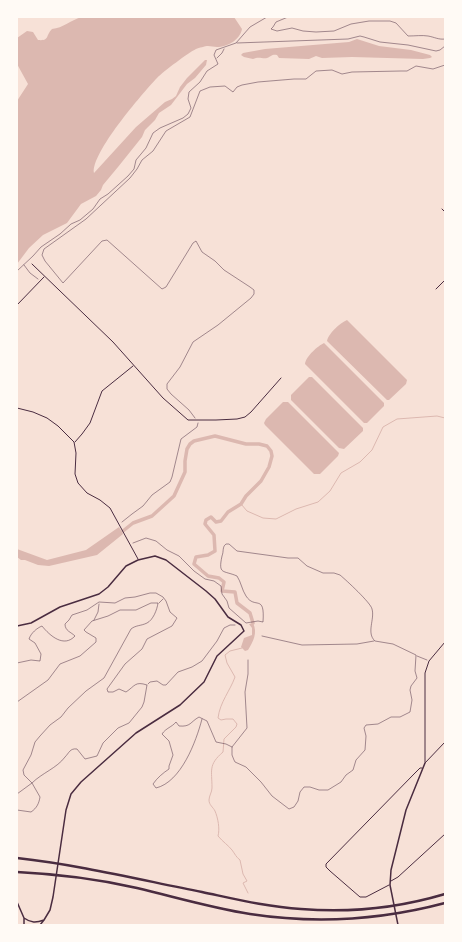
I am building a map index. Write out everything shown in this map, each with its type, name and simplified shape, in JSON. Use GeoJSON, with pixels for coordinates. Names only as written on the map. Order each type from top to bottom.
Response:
{"type":"FeatureCollection","features":[{"type":"Feature","properties":{"kind":"highway"},"geometry":{"type":"LineString","coordinates":[[17,858],[83,867],[253,903],[301,909],[325,911],[380,908],[416,902],[445,894]]}},
{"type":"Feature","properties":{"kind":"highway"},"geometry":{"type":"LineString","coordinates":[[17,872],[44,873],[114,883],[231,910],[263,916],[292,919],[326,920],[364,918],[416,910],[445,903]]}},
{"type":"Feature","properties":{"kind":"street"},"geometry":{"type":"LineString","coordinates":[[442,209],[445,212]]}},
{"type":"Feature","properties":{"kind":"street"},"geometry":{"type":"LineString","coordinates":[[32,264],[113,342],[163,398],[188,420],[237,419],[245,417],[281,378]]}},
{"type":"Feature","properties":{"kind":"street"},"geometry":{"type":"LineString","coordinates":[[17,306],[45,276]]}},
{"type":"Feature","properties":{"kind":"street"},"geometry":{"type":"LineString","coordinates":[[436,289],[445,280]]}},
{"type":"Feature","properties":{"kind":"street"},"geometry":{"type":"LineString","coordinates":[[74,442],[90,423],[102,391],[134,366]]}},
{"type":"Feature","properties":{"kind":"street"},"geometry":{"type":"LineString","coordinates":[[17,408],[33,412],[47,418],[74,442],[76,453],[75,474],[78,483],[87,493],[107,505],[120,525],[138,560]]}},
{"type":"Feature","properties":{"kind":"street"},"geometry":{"type":"LineString","coordinates":[[17,626],[28,625],[60,607],[96,595],[107,588],[124,568],[138,560],[155,556],[164,559],[209,593],[228,617],[241,625],[244,632],[216,658],[202,685],[176,709],[136,733],[74,790],[66,807],[51,905],[40,925]]}},
{"type":"Feature","properties":{"kind":"street"},"geometry":{"type":"LineString","coordinates":[[398,925],[390,885],[391,870],[406,810],[425,763],[424,677],[426,668],[429,661],[445,642]]}},
{"type":"Feature","properties":{"kind":"street"},"geometry":{"type":"LineString","coordinates":[[425,763],[445,742]]}},
{"type":"Feature","properties":{"kind":"street"},"geometry":{"type":"LineString","coordinates":[[390,885],[366,897],[360,897],[326,867],[328,862],[413,774],[420,768],[423,769]]}},
{"type":"Feature","properties":{"kind":"street"},"geometry":{"type":"LineString","coordinates":[[390,881],[398,877],[445,834]]}},
{"type":"Feature","properties":{"kind":"street"},"geometry":{"type":"LineString","coordinates":[[17,902],[24,918],[24,925]]}},
{"type":"Feature","properties":{"kind":"street"},"geometry":{"type":"LineString","coordinates":[[24,918],[33,923],[44,920]]}},
{"type":"Feature","properties":{"kind":"path"},"geometry":{"type":"LineString","coordinates":[[236,43],[250,27],[267,17]]}},
{"type":"Feature","properties":{"kind":"path"},"geometry":{"type":"LineString","coordinates":[[288,17],[276,22],[271,29],[277,31],[292,28],[316,32],[334,31],[351,24],[369,21],[390,21],[396,23],[408,36],[418,35],[445,39]]}},
{"type":"Feature","properties":{"kind":"path"},"geometry":{"type":"LineString","coordinates":[[17,271],[42,246],[80,220],[93,209],[100,199],[110,193],[130,174],[136,160],[146,148],[150,137],[156,131],[187,115],[190,108],[188,99],[189,92],[200,82],[207,71],[218,64],[214,55],[216,50],[236,43],[348,39],[360,36],[380,42],[436,50],[440,50],[445,46]]}},
{"type":"Feature","properties":{"kind":"path"},"geometry":{"type":"LineString","coordinates":[[216,59],[222,53],[224,48]]}},
{"type":"Feature","properties":{"kind":"path"},"geometry":{"type":"LineString","coordinates":[[120,525],[143,506],[152,495],[170,482],[181,439],[197,427],[198,424],[189,410],[167,389],[167,384],[180,367],[193,342],[218,325],[251,298],[254,294],[253,290],[223,270],[215,261],[202,252],[196,241],[193,243],[164,288],[161,288],[106,240],[102,242],[63,283],[45,261],[42,255],[44,249],[86,219],[130,178],[140,162],[153,151],[166,131],[190,117],[200,91],[225,86],[233,92],[237,87],[242,85],[258,82],[306,79],[315,72],[325,70],[332,70],[342,74],[352,72],[407,71],[416,66],[433,69],[445,65]]}},
{"type":"Feature","properties":{"kind":"path"},"geometry":{"type":"LineString","coordinates":[[24,264],[39,282]]}},
{"type":"Feature","properties":{"kind":"path"},"geometry":{"type":"LineString","coordinates":[[130,544],[146,538],[156,541],[167,550],[179,556],[194,571],[205,579],[214,581],[221,586],[222,594],[230,610],[246,623],[256,621],[263,622],[264,611],[262,606],[249,599],[237,576],[224,572],[220,568],[223,548],[226,544],[229,544],[235,550],[243,552],[298,558],[307,566],[323,573],[334,573],[340,575],[371,606],[373,619],[371,636],[375,641]]}},
{"type":"Feature","properties":{"kind":"path"},"geometry":{"type":"LineString","coordinates":[[17,663],[31,660],[39,662],[41,660],[41,654],[36,644],[29,639],[31,635],[40,627],[42,626],[53,638],[65,642],[69,641],[75,636],[67,630],[65,624],[72,615],[87,610],[99,602],[115,603],[126,598],[156,593],[164,599],[170,612],[177,618],[172,626],[147,639],[142,649],[127,661],[110,682],[107,691],[111,692],[119,689],[126,692],[135,684],[147,685],[157,681],[163,685],[167,684],[178,672],[198,664],[217,641],[224,628],[230,625],[235,625],[237,622]]}},
{"type":"Feature","properties":{"kind":"path"},"geometry":{"type":"LineString","coordinates":[[17,702],[48,680],[60,664],[80,656],[96,642],[96,638],[84,630],[98,612],[99,602],[96,595]]}},
{"type":"Feature","properties":{"kind":"path"},"geometry":{"type":"LineString","coordinates":[[17,810],[31,812],[38,805],[40,796],[32,783],[24,775],[23,770],[31,756],[35,742],[50,725],[61,718],[68,708],[86,691],[102,681],[131,629],[148,623],[157,611],[158,604],[164,599]]}},
{"type":"Feature","properties":{"kind":"path"},"geometry":{"type":"LineString","coordinates":[[93,620],[108,616],[121,610],[136,610],[151,603],[158,604]]}},
{"type":"Feature","properties":{"kind":"path"},"geometry":{"type":"LineString","coordinates":[[262,636],[302,645],[357,644],[375,641],[393,644],[429,661]]}},
{"type":"Feature","properties":{"kind":"path"},"geometry":{"type":"LineString","coordinates":[[248,660],[248,674],[245,692],[247,728],[232,747],[232,755],[235,762],[246,767],[272,796],[287,808],[291,809],[298,801],[300,792],[304,787],[310,786],[319,790],[328,790],[341,782],[346,775],[353,770],[356,760],[366,750],[366,736],[364,728],[366,725],[378,724],[410,712],[412,700],[410,690],[417,678],[414,671],[416,655]]}},
{"type":"Feature","properties":{"kind":"path"},"geometry":{"type":"LineString","coordinates":[[17,794],[53,768],[64,759],[71,750],[77,749],[85,759],[97,756],[103,743],[118,728],[129,723],[142,706],[147,685]]}},
{"type":"Feature","properties":{"kind":"path"},"geometry":{"type":"LineString","coordinates":[[202,719],[195,740],[182,768],[174,779],[156,788],[153,784],[154,782],[162,772],[169,769],[168,766],[173,755],[169,741],[162,734],[176,722],[179,726],[188,726],[199,718],[202,719],[207,721],[216,742],[232,747]]}},
{"type":"Feature","properties":{"kind":"shaded area"},"geometry":{"type":"Polygon","coordinates":[[[82,17],[234,17],[242,29],[236,40],[221,47],[207,46],[196,49],[176,62],[157,78],[140,97],[109,138],[100,152],[95,164],[94,173],[136,127],[165,102],[176,96],[180,87],[187,78],[205,60],[207,60],[206,65],[195,78],[187,84],[171,105],[159,113],[155,120],[145,130],[142,137],[103,185],[96,196],[81,204],[67,223],[43,235],[29,248],[17,264],[17,101],[28,84],[17,64],[17,38],[27,31],[33,32],[38,40],[44,40],[47,38],[52,29],[82,17]]]}},
{"type":"Feature","properties":{"kind":"shaded area"},"geometry":{"type":"Polygon","coordinates":[[[357,39],[379,46],[411,50],[430,55],[432,57],[423,59],[352,57],[322,58],[316,56],[309,59],[279,58],[277,55],[274,55],[267,58],[253,59],[241,55],[243,53],[265,49],[349,42],[357,39]]]}},
{"type":"Feature","properties":{"kind":"shaded area"},"geometry":{"type":"Polygon","coordinates":[[[347,320],[407,380],[406,384],[389,400],[387,400],[327,341],[335,329],[347,320]]]}},
{"type":"Feature","properties":{"kind":"shaded area"},"geometry":{"type":"Polygon","coordinates":[[[324,343],[384,403],[384,406],[367,423],[364,423],[305,364],[310,355],[324,343]]]}},
{"type":"Feature","properties":{"kind":"shaded area"},"geometry":{"type":"Polygon","coordinates":[[[309,377],[312,377],[363,428],[363,431],[344,449],[339,448],[291,400],[291,395],[309,377]]]}},
{"type":"Feature","properties":{"kind":"shaded area"},"geometry":{"type":"Polygon","coordinates":[[[283,402],[288,402],[339,453],[338,456],[320,474],[314,474],[265,425],[264,423],[266,419],[283,402]]]}},
{"type":"Feature","properties":{"kind":"shaded area"},"geometry":{"type":"Polygon","coordinates":[[[119,527],[123,534],[97,555],[49,566],[38,565],[21,560],[17,557],[17,549],[47,560],[86,550],[119,527]]]}},
{"type":"Feature","properties":{"kind":"shaded area"},"geometry":{"type":"Polygon","coordinates":[[[253,623],[255,630],[252,644],[248,650],[245,651],[241,647],[244,638],[252,635],[252,628],[249,624],[253,623]]]}},
{"type":"Feature","properties":{"kind":"waterway"},"geometry":{"type":"LineString","coordinates":[[241,504],[247,511],[263,518],[276,519],[296,509],[318,502],[330,491],[341,473],[360,462],[372,450],[383,427],[397,419],[437,416],[445,418]]}},
{"type":"Feature","properties":{"kind":"waterway"},"geometry":{"type":"LineString","coordinates":[[123,531],[133,523],[152,516],[174,496],[185,472],[187,449],[194,441],[215,436],[246,444],[259,444],[267,446],[271,451],[272,456],[269,467],[261,481],[246,496],[241,504],[228,512],[221,521],[216,522],[211,517],[206,520],[205,524],[214,535],[215,551],[208,555],[196,557],[194,564],[208,576],[219,578],[224,582],[222,591],[235,592],[237,603],[250,613],[253,623]]}},
{"type":"Feature","properties":{"kind":"waterway"},"geometry":{"type":"LineString","coordinates":[[242,648],[230,651],[225,655],[227,663],[235,677],[223,702],[218,718],[221,720],[233,719],[237,724],[236,727],[224,739],[223,752],[213,764],[212,790],[209,800],[217,817],[219,827],[218,836],[240,860],[243,874],[247,881],[243,883],[248,893]]}}]}
